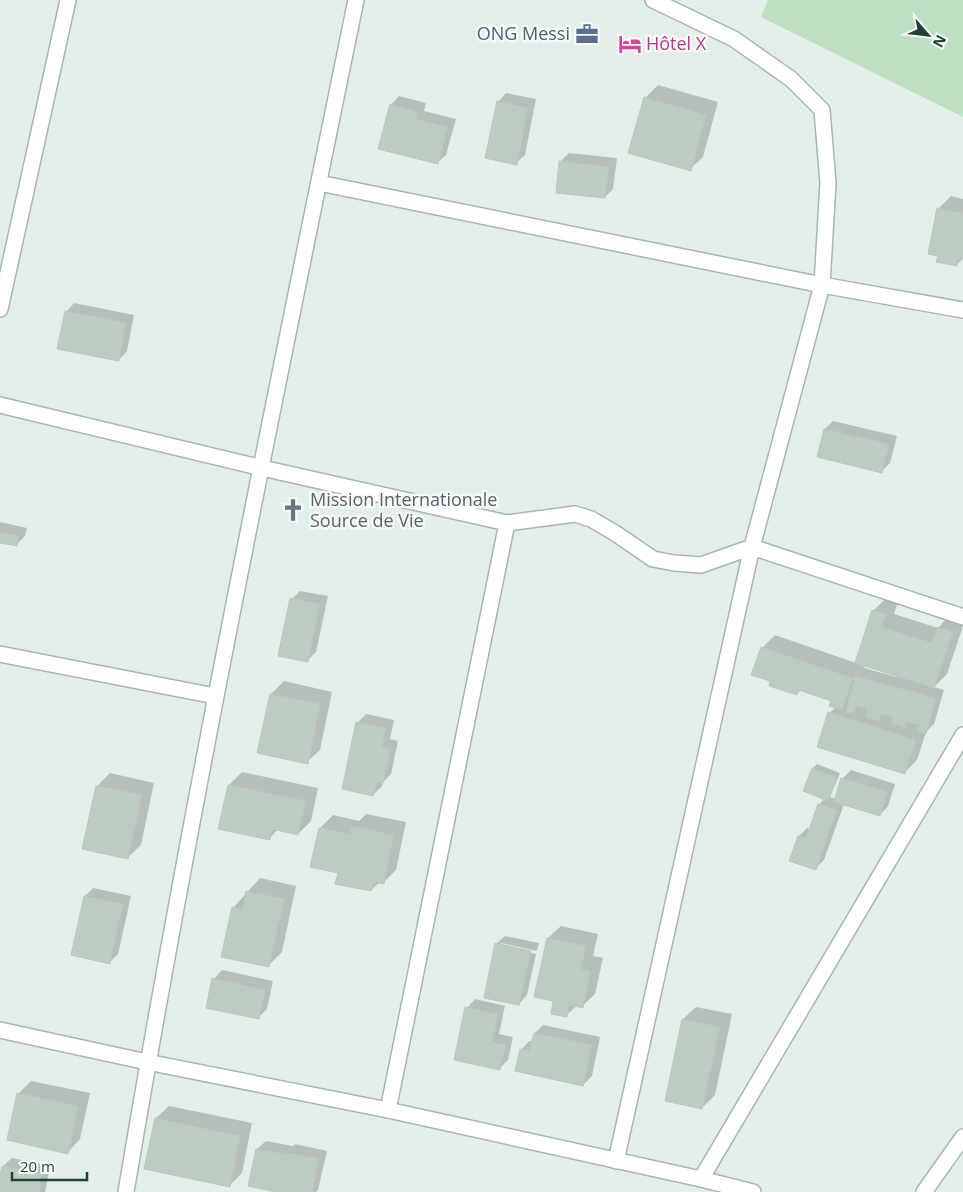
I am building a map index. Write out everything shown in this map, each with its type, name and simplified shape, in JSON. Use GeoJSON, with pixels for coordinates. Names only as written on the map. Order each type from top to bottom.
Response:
{"type":"FeatureCollection","features":[{"type":"Feature","properties":{"kind":"street"},"geometry":{"type":"LineString","coordinates":[[0,309],[68,0]]}},
{"type":"Feature","properties":{"kind":"street"},"geometry":{"type":"LineString","coordinates":[[126,1192],[215,696],[356,0]]}},
{"type":"Feature","properties":{"kind":"street"},"geometry":{"type":"LineString","coordinates":[[616,1161],[752,547],[822,285],[828,183],[822,110],[790,79],[734,39],[653,0]]}},
{"type":"Feature","properties":{"kind":"street"},"geometry":{"type":"LineString","coordinates":[[319,183],[822,285],[963,310]]}},
{"type":"Feature","properties":{"kind":"street"},"geometry":{"type":"LineString","coordinates":[[0,405],[262,468],[507,523],[575,514],[591,519],[653,559],[674,563],[701,565],[752,547],[963,617]]}},
{"type":"Feature","properties":{"kind":"street"},"geometry":{"type":"LineString","coordinates":[[388,1110],[507,523]]}},
{"type":"Feature","properties":{"kind":"street"},"geometry":{"type":"LineString","coordinates":[[0,654],[215,696]]}},
{"type":"Feature","properties":{"kind":"street"},"geometry":{"type":"LineString","coordinates":[[700,1179],[963,735]]}},
{"type":"Feature","properties":{"kind":"street"},"geometry":{"type":"LineString","coordinates":[[0,1030],[388,1110],[753,1192]]}},
{"type":"Feature","properties":{"kind":"street"},"geometry":{"type":"LineString","coordinates":[[924,1192],[963,1137]]}},
{"type":"Feature","properties":{"kind":"green space"},"geometry":{"type":"Polygon","coordinates":[[[768,0],[963,0],[963,117],[761,17],[768,0]]]}},
{"type":"Feature","properties":{"kind":"building"},"geometry":{"type":"Polygon","coordinates":[[[644,97],[706,115],[691,171],[628,153],[644,97]]]}},
{"type":"Feature","properties":{"kind":"building"},"geometry":{"type":"Polygon","coordinates":[[[497,101],[528,108],[517,165],[485,158],[497,101]]]}},
{"type":"Feature","properties":{"kind":"building"},"geometry":{"type":"Polygon","coordinates":[[[390,104],[418,112],[416,119],[448,127],[438,164],[378,149],[390,104]]]}},
{"type":"Feature","properties":{"kind":"building"},"geometry":{"type":"Polygon","coordinates":[[[559,161],[609,167],[605,198],[556,193],[559,161]]]}},
{"type":"Feature","properties":{"kind":"building"},"geometry":{"type":"Polygon","coordinates":[[[937,208],[963,213],[963,259],[958,258],[957,266],[936,262],[938,256],[928,254],[937,208]]]}},
{"type":"Feature","properties":{"kind":"building"},"geometry":{"type":"Polygon","coordinates":[[[65,311],[126,323],[119,361],[57,349],[65,311]]]}},
{"type":"Feature","properties":{"kind":"building"},"geometry":{"type":"Polygon","coordinates":[[[824,429],[889,444],[882,473],[817,457],[824,429]]]}},
{"type":"Feature","properties":{"kind":"building"},"geometry":{"type":"Polygon","coordinates":[[[0,532],[19,536],[17,546],[0,543],[0,532]]]}},
{"type":"Feature","properties":{"kind":"building"},"geometry":{"type":"Polygon","coordinates":[[[290,598],[320,604],[308,662],[278,656],[290,598]]]}},
{"type":"Feature","properties":{"kind":"building"},"geometry":{"type":"Polygon","coordinates":[[[872,610],[886,614],[882,627],[932,643],[937,627],[953,632],[934,688],[855,663],[872,610]]]}},
{"type":"Feature","properties":{"kind":"building"},"geometry":{"type":"Polygon","coordinates":[[[761,647],[853,678],[842,710],[829,706],[831,701],[799,690],[797,695],[769,686],[770,681],[751,675],[761,647]]]}},
{"type":"Feature","properties":{"kind":"building"},"geometry":{"type":"Polygon","coordinates":[[[855,676],[936,698],[926,734],[918,732],[919,725],[906,722],[905,728],[891,724],[893,717],[881,714],[879,721],[865,717],[867,709],[856,706],[854,714],[846,712],[855,676]]]}},
{"type":"Feature","properties":{"kind":"building"},"geometry":{"type":"Polygon","coordinates":[[[270,694],[320,704],[308,764],[257,753],[270,694]]]}},
{"type":"Feature","properties":{"kind":"building"},"geometry":{"type":"Polygon","coordinates":[[[828,712],[916,740],[905,774],[817,747],[828,712]]]}},
{"type":"Feature","properties":{"kind":"building"},"geometry":{"type":"Polygon","coordinates":[[[356,722],[386,728],[382,747],[391,750],[383,783],[377,782],[373,796],[342,789],[356,722]]]}},
{"type":"Feature","properties":{"kind":"building"},"geometry":{"type":"Polygon","coordinates":[[[812,768],[837,777],[828,801],[803,791],[812,768]]]}},
{"type":"Feature","properties":{"kind":"building"},"geometry":{"type":"Polygon","coordinates":[[[841,778],[888,792],[880,816],[834,802],[841,778]]]}},
{"type":"Feature","properties":{"kind":"building"},"geometry":{"type":"Polygon","coordinates":[[[228,785],[306,801],[298,835],[272,829],[270,840],[218,829],[228,785]]]}},
{"type":"Feature","properties":{"kind":"building"},"geometry":{"type":"Polygon","coordinates":[[[96,786],[142,795],[128,859],[82,849],[96,786]]]}},
{"type":"Feature","properties":{"kind":"building"},"geometry":{"type":"Polygon","coordinates":[[[818,804],[837,810],[816,870],[789,861],[798,836],[806,838],[818,804]]]}},
{"type":"Feature","properties":{"kind":"building"},"geometry":{"type":"Polygon","coordinates":[[[352,826],[394,835],[384,884],[374,882],[371,891],[335,884],[338,873],[310,867],[319,828],[350,834],[352,826]]]}},
{"type":"Feature","properties":{"kind":"building"},"geometry":{"type":"Polygon","coordinates":[[[246,891],[284,899],[269,967],[221,957],[232,907],[242,909],[246,891]]]}},
{"type":"Feature","properties":{"kind":"building"},"geometry":{"type":"Polygon","coordinates":[[[84,896],[123,904],[110,964],[71,955],[84,896]]]}},
{"type":"Feature","properties":{"kind":"building"},"geometry":{"type":"Polygon","coordinates":[[[547,938],[586,946],[581,969],[591,971],[583,1008],[569,1005],[567,1017],[551,1014],[553,1001],[534,997],[547,938]]]}},
{"type":"Feature","properties":{"kind":"building"},"geometry":{"type":"Polygon","coordinates":[[[495,943],[531,951],[519,1005],[484,998],[495,943]]]}},
{"type":"Feature","properties":{"kind":"building"},"geometry":{"type":"Polygon","coordinates":[[[212,978],[265,990],[259,1019],[206,1008],[212,978]]]}},
{"type":"Feature","properties":{"kind":"building"},"geometry":{"type":"Polygon","coordinates":[[[465,1007],[498,1014],[492,1042],[506,1045],[500,1070],[454,1060],[465,1007]]]}},
{"type":"Feature","properties":{"kind":"building"},"geometry":{"type":"Polygon","coordinates":[[[682,1019],[720,1027],[702,1109],[665,1101],[682,1019]]]}},
{"type":"Feature","properties":{"kind":"building"},"geometry":{"type":"Polygon","coordinates":[[[534,1033],[592,1045],[583,1086],[515,1071],[520,1049],[529,1051],[534,1033]]]}},
{"type":"Feature","properties":{"kind":"building"},"geometry":{"type":"Polygon","coordinates":[[[17,1093],[78,1106],[68,1154],[7,1140],[17,1093]]]}},
{"type":"Feature","properties":{"kind":"building"},"geometry":{"type":"Polygon","coordinates":[[[155,1118],[240,1136],[230,1187],[144,1169],[155,1118]]]}},
{"type":"Feature","properties":{"kind":"building"},"geometry":{"type":"Polygon","coordinates":[[[256,1149],[285,1154],[285,1152],[319,1159],[312,1192],[275,1192],[248,1186],[256,1149]]]}},
{"type":"Feature","properties":{"kind":"building"},"geometry":{"type":"Polygon","coordinates":[[[2,1166],[42,1174],[39,1192],[0,1192],[2,1166]]]}},
{"type":"Feature","properties":{"kind":"place","name":"ONG Messi"},"geometry":{"type":"Point","coordinates":[587,34]}},
{"type":"Feature","properties":{"kind":"place","name":"Hôtel X"},"geometry":{"type":"Point","coordinates":[630,44]}},
{"type":"Feature","properties":{"kind":"place","name":"Mission Internationale Source de Vie"},"geometry":{"type":"Point","coordinates":[293,510]}}]}
